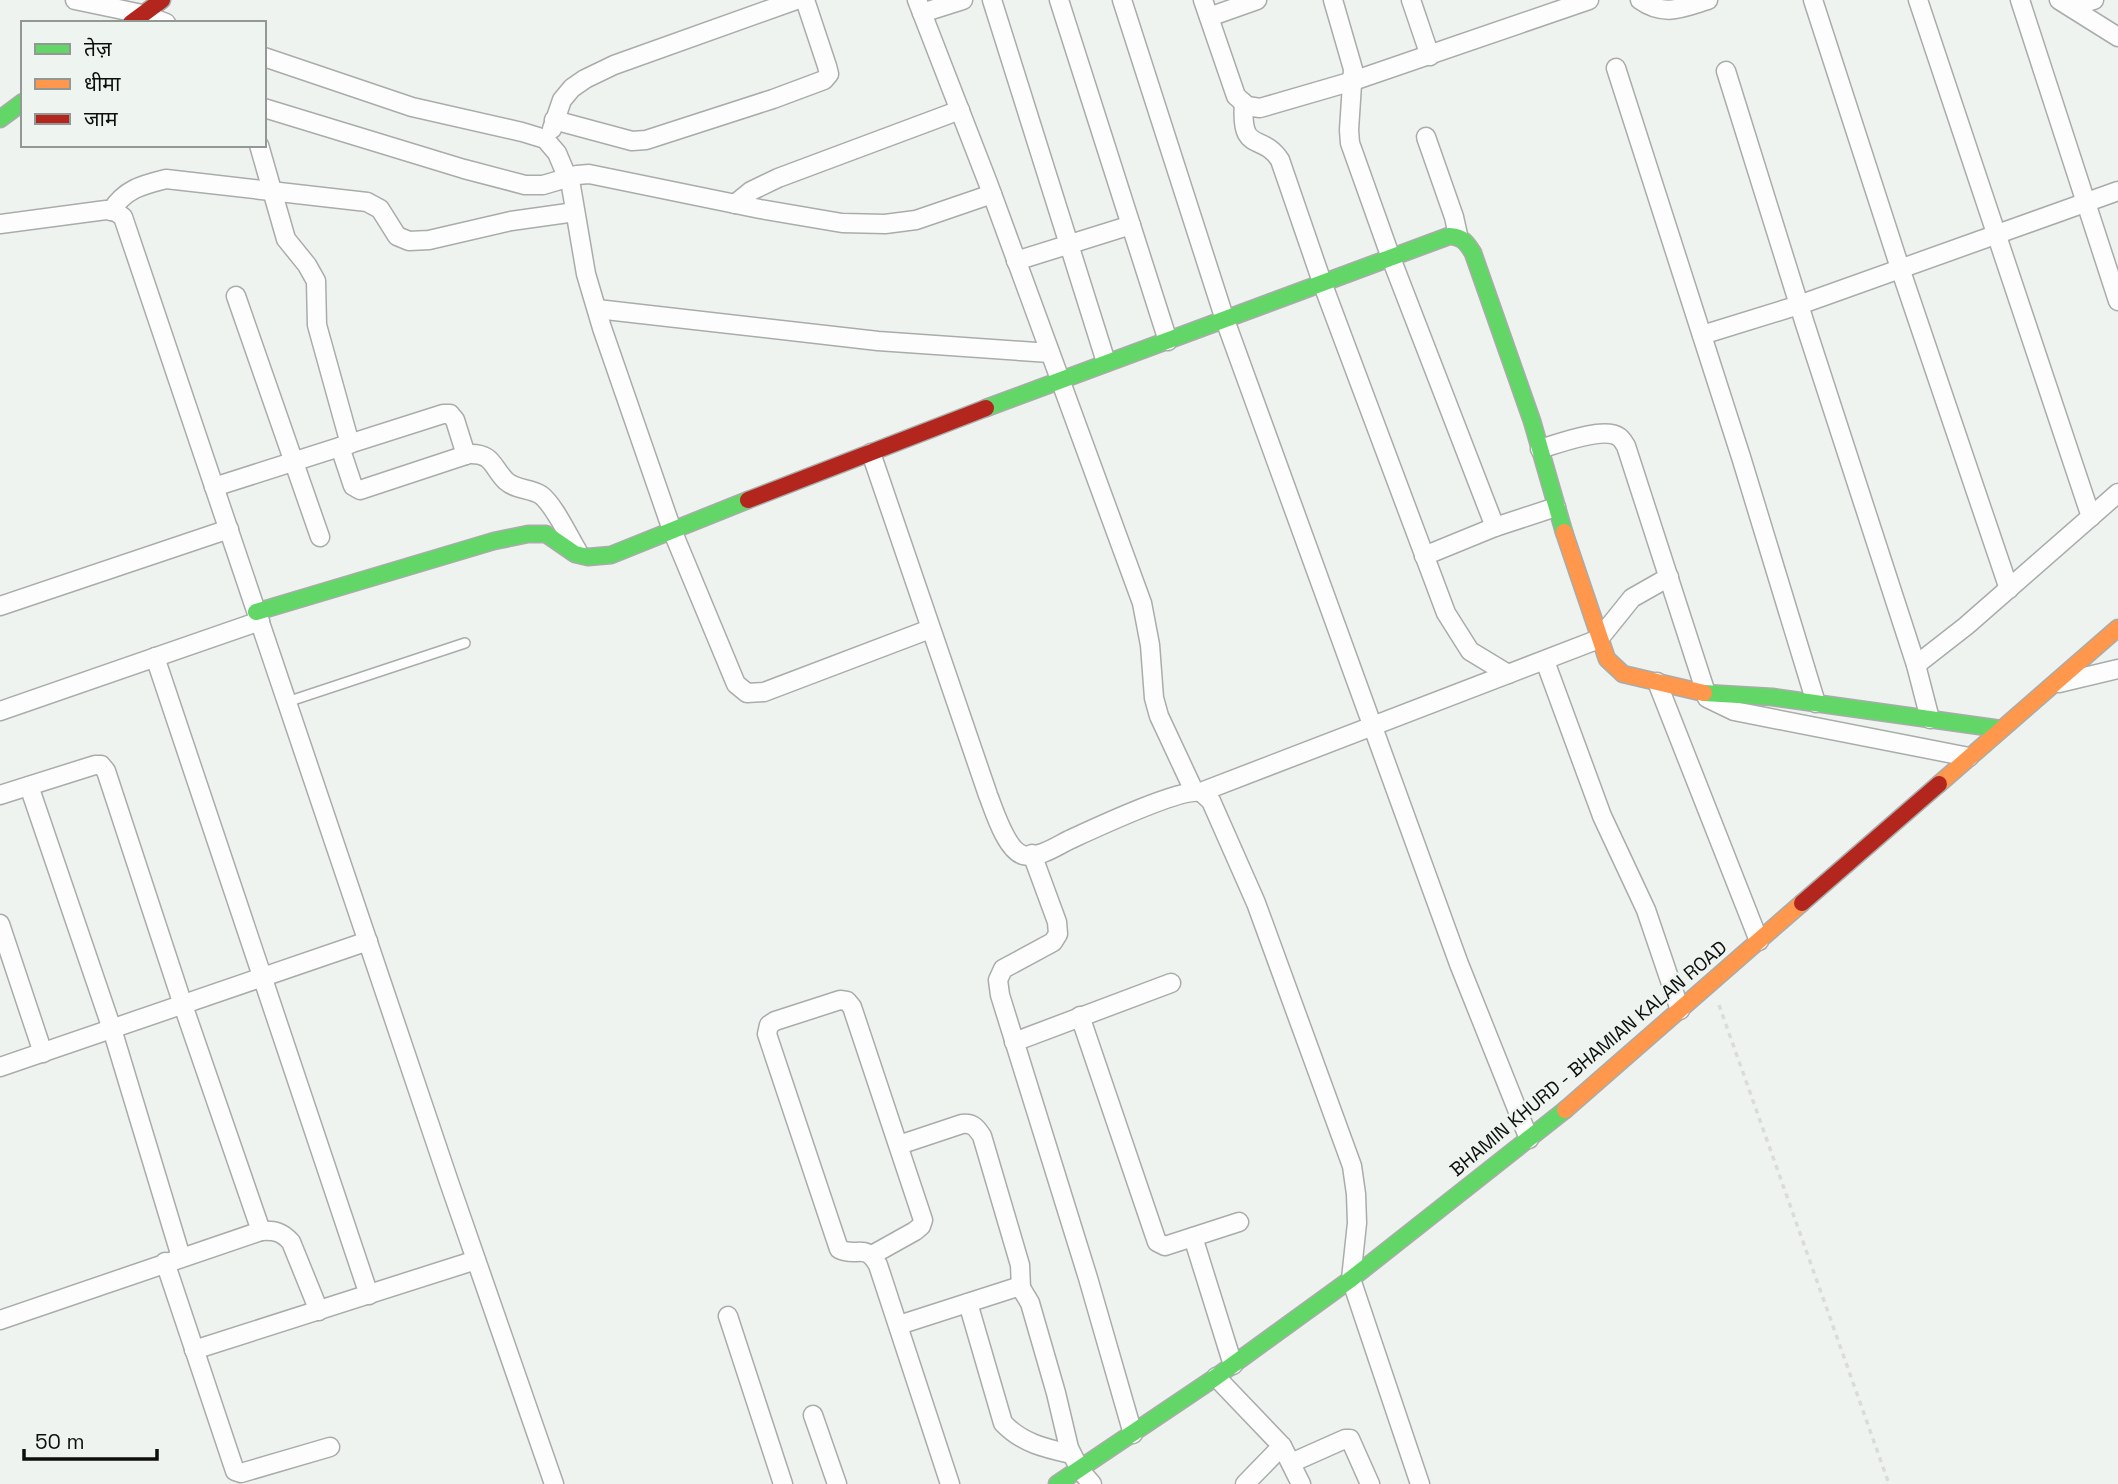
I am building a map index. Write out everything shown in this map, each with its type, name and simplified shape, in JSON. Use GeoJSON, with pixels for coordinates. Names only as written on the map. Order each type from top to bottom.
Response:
{"type":"FeatureCollection","features":[{"type":"Feature","properties":{"kind":"street"},"geometry":{"type":"LineString","coordinates":[[75,0],[114,4],[136,19],[162,0]]}},
{"type":"Feature","properties":{"kind":"street"},"geometry":{"type":"LineString","coordinates":[[548,143],[562,100],[572,88],[585,79],[614,65],[796,0]]}},
{"type":"Feature","properties":{"kind":"street"},"geometry":{"type":"LineString","coordinates":[[554,120],[632,141],[646,140],[824,80],[829,74],[805,0]]}},
{"type":"Feature","properties":{"kind":"street"},"geometry":{"type":"LineString","coordinates":[[963,0],[920,6],[1142,603],[1150,645],[1154,698],[1159,716],[1197,791],[1211,801],[1256,903],[1348,1154],[1356,1194],[1357,1223],[1351,1279],[1420,1484]]}},
{"type":"Feature","properties":{"kind":"street"},"geometry":{"type":"LineString","coordinates":[[992,0],[1106,362]]}},
{"type":"Feature","properties":{"kind":"street"},"geometry":{"type":"LineString","coordinates":[[1059,0],[1168,341]]}},
{"type":"Feature","properties":{"kind":"street"},"geometry":{"type":"LineString","coordinates":[[1122,0],[1225,320],[1460,964],[1529,1139]]}},
{"type":"Feature","properties":{"kind":"street"},"geometry":{"type":"LineString","coordinates":[[1257,0],[1206,9],[1236,96],[1247,106],[1260,108],[1430,56],[1585,1]]}},
{"type":"Feature","properties":{"kind":"street"},"geometry":{"type":"LineString","coordinates":[[1333,0],[1353,69],[1350,143],[1391,258],[1495,527]]}},
{"type":"Feature","properties":{"kind":"street"},"geometry":{"type":"LineString","coordinates":[[1411,0],[1430,56]]}},
{"type":"Feature","properties":{"kind":"street"},"geometry":{"type":"LineString","coordinates":[[1640,0],[1651,8],[1661,10],[1678,9],[1709,0]]}},
{"type":"Feature","properties":{"kind":"street"},"geometry":{"type":"LineString","coordinates":[[1813,0],[2009,589]]}},
{"type":"Feature","properties":{"kind":"street"},"geometry":{"type":"LineString","coordinates":[[1918,0],[2091,517]]}},
{"type":"Feature","properties":{"kind":"street"},"geometry":{"type":"LineString","coordinates":[[2020,0],[2118,301]]}},
{"type":"Feature","properties":{"kind":"street"},"geometry":{"type":"LineString","coordinates":[[2059,0],[2087,5],[2118,37]]}},
{"type":"Feature","properties":{"kind":"street"},"geometry":{"type":"LineString","coordinates":[[266,58],[412,107],[545,139],[557,153],[568,177],[586,274],[597,309],[672,530],[736,684],[747,693],[764,692],[930,629]]}},
{"type":"Feature","properties":{"kind":"street"},"geometry":{"type":"LineString","coordinates":[[1616,68],[1816,703]]}},
{"type":"Feature","properties":{"kind":"street"},"geometry":{"type":"LineString","coordinates":[[1726,71],[1916,665],[1930,719]]}},
{"type":"Feature","properties":{"kind":"street"},"geometry":{"type":"LineString","coordinates":[[0,119],[21,103]]}},
{"type":"Feature","properties":{"kind":"street"},"geometry":{"type":"LineString","coordinates":[[1244,103],[1246,134],[1251,140],[1275,153],[1280,160],[1323,285],[1446,613],[1470,651],[1508,674]]}},
{"type":"Feature","properties":{"kind":"street"},"geometry":{"type":"LineString","coordinates":[[266,109],[525,185],[543,185],[589,174],[842,223],[886,224],[916,220],[992,194]]}},
{"type":"Feature","properties":{"kind":"street"},"geometry":{"type":"LineString","coordinates":[[735,204],[751,191],[778,178],[960,110]]}},
{"type":"Feature","properties":{"kind":"street"},"geometry":{"type":"LineString","coordinates":[[1426,138],[1458,235]]}},
{"type":"Feature","properties":{"kind":"street"},"geometry":{"type":"LineString","coordinates":[[260,147],[286,239],[316,281],[317,325],[353,486],[360,491],[479,453],[489,458],[511,485],[539,494],[547,502],[580,555]]}},
{"type":"Feature","properties":{"kind":"street"},"geometry":{"type":"LineString","coordinates":[[111,211],[128,191],[166,179],[367,202],[380,209],[397,236],[409,241],[429,240],[511,221],[575,212]]}},
{"type":"Feature","properties":{"kind":"street"},"geometry":{"type":"LineString","coordinates":[[1702,335],[1799,305],[2118,191]]}},
{"type":"Feature","properties":{"kind":"street"},"geometry":{"type":"LineString","coordinates":[[0,224],[111,211],[123,217],[554,1484]]}},
{"type":"Feature","properties":{"kind":"street"},"geometry":{"type":"LineString","coordinates":[[1016,261],[1131,225]]}},
{"type":"Feature","properties":{"kind":"street"},"geometry":{"type":"LineString","coordinates":[[0,711],[155,657],[258,616],[494,541],[528,534],[546,534],[580,555],[611,555],[1060,379],[1323,285],[1449,236],[1458,235],[1473,253],[1599,639],[1607,659],[1623,674],[1701,693],[1772,697],[2001,729]]}},
{"type":"Feature","properties":{"kind":"street"},"geometry":{"type":"LineString","coordinates":[[236,296],[320,537]]}},
{"type":"Feature","properties":{"kind":"street"},"geometry":{"type":"LineString","coordinates":[[597,309],[878,341],[1050,353]]}},
{"type":"Feature","properties":{"kind":"street"},"geometry":{"type":"LineString","coordinates":[[214,487],[450,414],[455,420],[466,455]]}},
{"type":"Feature","properties":{"kind":"street"},"geometry":{"type":"LineString","coordinates":[[1539,449],[1605,433],[1618,436],[1626,446],[1669,577],[1701,693],[1734,711],[1969,757]]}},
{"type":"Feature","properties":{"kind":"street"},"geometry":{"type":"LineString","coordinates":[[871,453],[930,629],[1002,829],[1013,848],[1023,855],[1039,854],[1092,829],[1184,792],[1197,791],[1599,639],[1632,598],[1669,577]]}},
{"type":"Feature","properties":{"kind":"street"},"geometry":{"type":"LineString","coordinates":[[1916,665],[1966,626],[2118,493]]}},
{"type":"Feature","properties":{"kind":"street"},"geometry":{"type":"LineString","coordinates":[[1424,556],[1495,527],[1556,508]]}},
{"type":"Feature","properties":{"kind":"street"},"geometry":{"type":"LineString","coordinates":[[0,607],[229,529]]}},
{"type":"Feature","properties":{"kind":"street","name":"BHAMIN KHURD - BHAMIAN KALAN ROAD"},"geometry":{"type":"LineString","coordinates":[[1057,1484],[1075,1462],[1133,1434],[1351,1279],[1529,1139],[2118,628]]}},
{"type":"Feature","properties":{"kind":"street"},"geometry":{"type":"LineString","coordinates":[[155,657],[369,1296]]}},
{"type":"Feature","properties":{"kind":"street"},"geometry":{"type":"LineString","coordinates":[[1545,660],[1602,816],[1646,910],[1680,1010]]}},
{"type":"Feature","properties":{"kind":"street"},"geometry":{"type":"LineString","coordinates":[[2052,685],[2118,668]]}},
{"type":"Feature","properties":{"kind":"street"},"geometry":{"type":"LineString","coordinates":[[1657,682],[1759,941]]}},
{"type":"Feature","properties":{"kind":"street"},"geometry":{"type":"LineString","coordinates":[[0,795],[95,765],[101,765],[106,771],[261,1231]]}},
{"type":"Feature","properties":{"kind":"street"},"geometry":{"type":"LineString","coordinates":[[29,786],[112,1029],[173,1259],[194,1350],[235,1471],[241,1473],[330,1447]]}},
{"type":"Feature","properties":{"kind":"street"},"geometry":{"type":"LineString","coordinates":[[1032,854],[1057,922],[1058,934],[1053,942],[1003,969],[998,980],[1000,995],[1133,1434]]}},
{"type":"Feature","properties":{"kind":"street"},"geometry":{"type":"LineString","coordinates":[[0,924],[43,1053]]}},
{"type":"Feature","properties":{"kind":"street"},"geometry":{"type":"LineString","coordinates":[[0,1067],[368,941]]}},
{"type":"Feature","properties":{"kind":"street"},"geometry":{"type":"LineString","coordinates":[[1014,1042],[1171,983]]}},
{"type":"Feature","properties":{"kind":"street"},"geometry":{"type":"LineString","coordinates":[[872,1255],[915,1231],[923,1220],[852,1007],[847,1001],[840,1000],[769,1025],[767,1034],[839,1249],[845,1252],[867,1251],[878,1265],[950,1484]]}},
{"type":"Feature","properties":{"kind":"street"},"geometry":{"type":"LineString","coordinates":[[1080,1016],[1157,1242],[1165,1246],[1239,1222]]}},
{"type":"Feature","properties":{"kind":"street"},"geometry":{"type":"LineString","coordinates":[[899,1145],[970,1123],[982,1136],[1020,1265],[1021,1288],[1030,1303],[1075,1462],[1092,1484]]}},
{"type":"Feature","properties":{"kind":"street"},"geometry":{"type":"LineString","coordinates":[[0,1320],[261,1231],[283,1233],[291,1241],[319,1311]]}},
{"type":"Feature","properties":{"kind":"street"},"geometry":{"type":"LineString","coordinates":[[1193,1237],[1233,1365]]}},
{"type":"Feature","properties":{"kind":"street"},"geometry":{"type":"LineString","coordinates":[[194,1350],[476,1261]]}},
{"type":"Feature","properties":{"kind":"street"},"geometry":{"type":"LineString","coordinates":[[899,1325],[1014,1287],[1021,1288]]}},
{"type":"Feature","properties":{"kind":"street"},"geometry":{"type":"LineString","coordinates":[[968,1303],[1003,1423],[1014,1434],[1075,1462]]}},
{"type":"Feature","properties":{"kind":"street"},"geometry":{"type":"LineString","coordinates":[[729,1317],[783,1484]]}},
{"type":"Feature","properties":{"kind":"street"},"geometry":{"type":"LineString","coordinates":[[1216,1377],[1282,1446],[1301,1484]]}},
{"type":"Feature","properties":{"kind":"street"},"geometry":{"type":"LineString","coordinates":[[813,1415],[837,1484]]}},
{"type":"Feature","properties":{"kind":"street"},"geometry":{"type":"LineString","coordinates":[[1291,1464],[1350,1439],[1370,1484]]}},
{"type":"Feature","properties":{"kind":"street"},"geometry":{"type":"LineString","coordinates":[[1245,1484],[1282,1446]]}},
{"type":"Feature","properties":{"kind":"lane"},"geometry":{"type":"LineString","coordinates":[[287,702],[465,643]]}},
{"type":"Feature","properties":{"kind":"path"},"geometry":{"type":"LineString","coordinates":[[1711,983],[1889,1484]]}},
{"type":"Feature","properties":{"kind":"traffic: fast"},"geometry":{"type":"LineString","coordinates":[[0,119],[21,103]]}},
{"type":"Feature","properties":{"kind":"traffic: fast"},"geometry":{"type":"LineString","coordinates":[[986,408],[1454,236],[1464,241],[1473,253],[1532,421],[1564,532]]}},
{"type":"Feature","properties":{"kind":"traffic: fast"},"geometry":{"type":"LineString","coordinates":[[256,612],[494,541],[528,534],[546,534],[575,554],[588,557],[611,555],[748,500]]}},
{"type":"Feature","properties":{"kind":"traffic: fast"},"geometry":{"type":"LineString","coordinates":[[1704,693],[1772,697],[2001,729]]}},
{"type":"Feature","properties":{"kind":"traffic: fast"},"geometry":{"type":"LineString","coordinates":[[1057,1484],[1216,1377],[1351,1279],[1565,1110]]}},
{"type":"Feature","properties":{"kind":"traffic: slow"},"geometry":{"type":"LineString","coordinates":[[1564,532],[1607,659],[1623,674],[1704,693]]}},
{"type":"Feature","properties":{"kind":"traffic: slow"},"geometry":{"type":"LineString","coordinates":[[1939,784],[2118,628]]}},
{"type":"Feature","properties":{"kind":"traffic: slow"},"geometry":{"type":"LineString","coordinates":[[1565,1110],[1802,903]]}},
{"type":"Feature","properties":{"kind":"traffic: jam"},"geometry":{"type":"LineString","coordinates":[[134,21],[162,0]]}},
{"type":"Feature","properties":{"kind":"traffic: jam"},"geometry":{"type":"LineString","coordinates":[[748,500],[986,408]]}},
{"type":"Feature","properties":{"kind":"traffic: jam"},"geometry":{"type":"LineString","coordinates":[[1802,903],[1939,784]]}}]}
